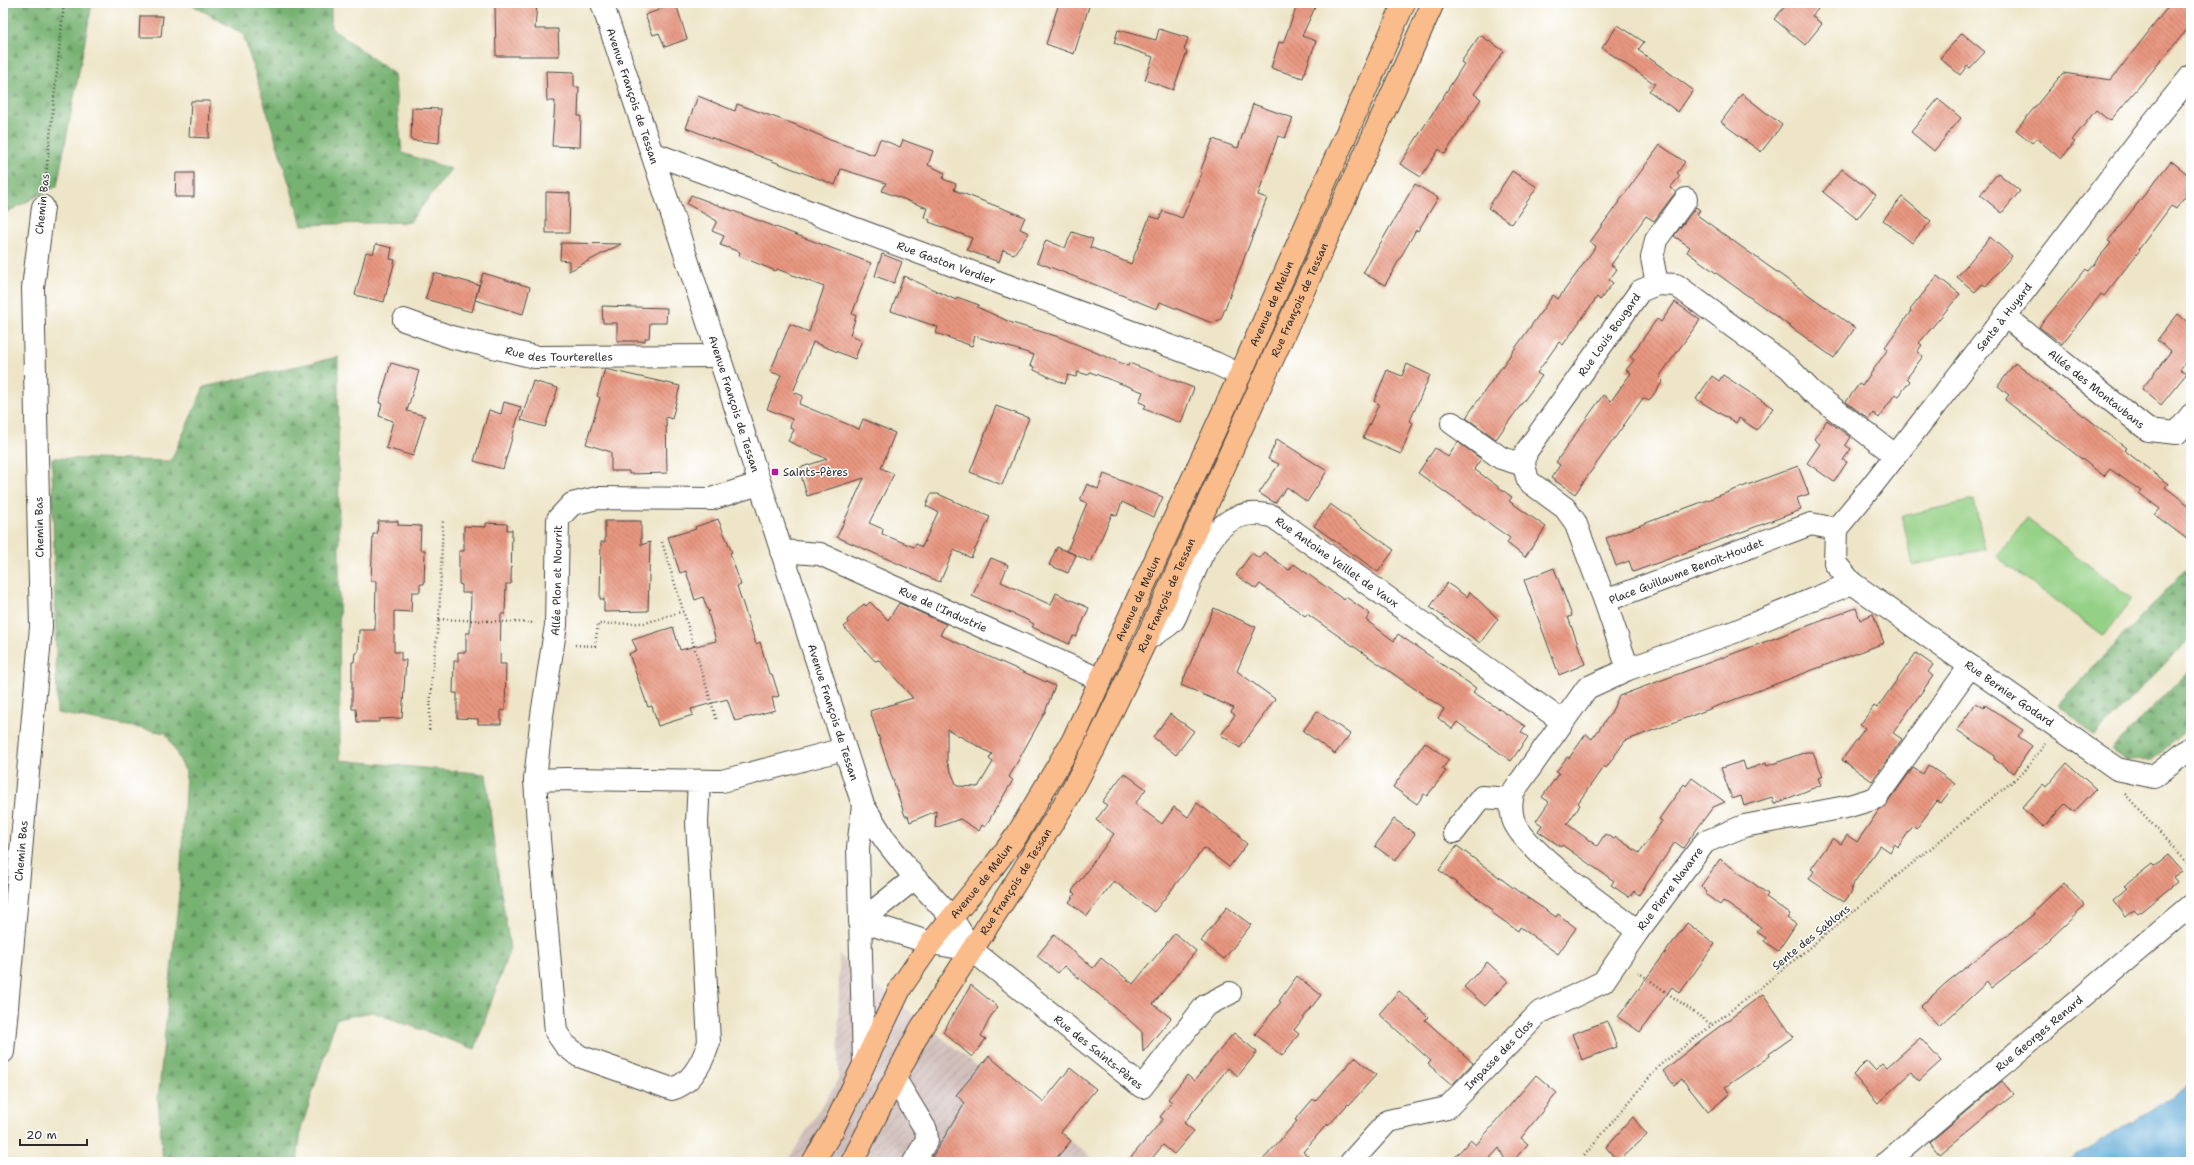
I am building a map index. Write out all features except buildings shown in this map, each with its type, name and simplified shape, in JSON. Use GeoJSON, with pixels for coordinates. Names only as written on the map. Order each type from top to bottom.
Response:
{"type":"FeatureCollection","features":[{"type":"Feature","properties":{"kind":"main road","name":"Avenue de Melun"},"geometry":{"type":"LineString","coordinates":[[813,1162],[832,1131],[901,987],[930,943],[952,918],[1017,835],[1073,740],[1240,375],[1404,3]]}},
{"type":"Feature","properties":{"kind":"main road","name":"Rue François de Tessan"},"geometry":{"type":"LineString","coordinates":[[852,1162],[920,1030],[1066,801],[1094,749],[1146,640],[1433,3]]}},
{"type":"Feature","properties":{"kind":"street","name":"Avenue François de Tessan"},"geometry":{"type":"LineString","coordinates":[[602,3],[719,356],[862,805]]}},
{"type":"Feature","properties":{"kind":"street","name":"Sente à Huyard"},"geometry":{"type":"LineString","coordinates":[[1836,529],[1867,492],[2005,316],[2150,126],[2191,76]]}},
{"type":"Feature","properties":{"kind":"street","name":"Rue Gaston Verdier"},"geometry":{"type":"LineString","coordinates":[[652,153],[1186,352],[1240,375]]}},
{"type":"Feature","properties":{"kind":"street"},"geometry":{"type":"LineString","coordinates":[[1657,284],[1652,258],[1656,240],[1686,199]]}},
{"type":"Feature","properties":{"kind":"street","name":"Chemin Bas"},"geometry":{"type":"LineString","coordinates":[[3,1052],[41,627],[33,288],[43,207]]}},
{"type":"Feature","properties":{"kind":"street","name":"Rue Louis Bougard"},"geometry":{"type":"LineString","coordinates":[[1524,465],[1526,452],[1640,291],[1657,284],[1676,285],[1788,367],[1812,392],[1895,455]]}},
{"type":"Feature","properties":{"kind":"street","name":"Allée des Montaubans"},"geometry":{"type":"LineString","coordinates":[[2005,316],[2148,430],[2177,433],[2191,416]]}},
{"type":"Feature","properties":{"kind":"street","name":"Rue des Tourterelles"},"geometry":{"type":"LineString","coordinates":[[404,320],[451,337],[536,357],[719,356]]}},
{"type":"Feature","properties":{"kind":"street"},"geometry":{"type":"LineString","coordinates":[[1452,422],[1500,458],[1524,465],[1528,481],[1565,508],[1575,522],[1605,601]]}},
{"type":"Feature","properties":{"kind":"street","name":"Allée Plon et Nourrit"},"geometry":{"type":"LineString","coordinates":[[699,781],[697,822],[709,1042],[704,1058],[692,1076],[682,1086],[672,1089],[579,1056],[564,1045],[556,1032],[535,780],[542,715],[556,625],[558,519],[572,504],[597,498],[711,499],[759,484]]}},
{"type":"Feature","properties":{"kind":"street","name":"Rue Antoine Veillet de Vaux"},"geometry":{"type":"LineString","coordinates":[[1146,640],[1173,621],[1208,544],[1222,525],[1235,516],[1256,512],[1272,516],[1562,720]]}},
{"type":"Feature","properties":{"kind":"street","name":"Place Guillaume Benoit-Houdet"},"geometry":{"type":"LineString","coordinates":[[1628,669],[1605,601],[1811,524],[1836,529]]}},
{"type":"Feature","properties":{"kind":"street","name":"Rue Bernier Godard"},"geometry":{"type":"LineString","coordinates":[[1836,529],[1835,563],[1852,583],[2117,769],[2154,777],[2191,748]]}},
{"type":"Feature","properties":{"kind":"street","name":"Rue de l'Industrie"},"geometry":{"type":"LineString","coordinates":[[781,551],[820,554],[1101,680]]}},
{"type":"Feature","properties":{"kind":"street"},"geometry":{"type":"LineString","coordinates":[[1628,669],[1734,632],[1852,583]]}},
{"type":"Feature","properties":{"kind":"street","name":"Rue Pierre Navarre"},"geometry":{"type":"LineString","coordinates":[[1628,669],[1587,688],[1562,720],[1513,792],[1512,799],[1513,820],[1527,840],[1546,860],[1638,931],[1706,842],[1744,826],[1846,807],[1876,798],[1970,666]]}},
{"type":"Feature","properties":{"kind":"street"},"geometry":{"type":"LineString","coordinates":[[535,780],[722,781],[844,749]]}},
{"type":"Feature","properties":{"kind":"street"},"geometry":{"type":"LineString","coordinates":[[1454,832],[1482,797],[1512,799]]}},
{"type":"Feature","properties":{"kind":"street"},"geometry":{"type":"LineString","coordinates":[[862,805],[885,840],[915,878],[952,918],[972,950]]}},
{"type":"Feature","properties":{"kind":"street"},"geometry":{"type":"LineString","coordinates":[[862,805],[858,848],[864,1062]]}},
{"type":"Feature","properties":{"kind":"street"},"geometry":{"type":"LineString","coordinates":[[861,921],[915,878]]}},
{"type":"Feature","properties":{"kind":"street","name":"Rue Georges Renard"},"geometry":{"type":"LineString","coordinates":[[1887,1162],[2191,905]]}},
{"type":"Feature","properties":{"kind":"street"},"geometry":{"type":"LineString","coordinates":[[861,921],[930,943],[972,950]]}},
{"type":"Feature","properties":{"kind":"street","name":"Impasse des Clos"},"geometry":{"type":"LineString","coordinates":[[1351,1162],[1388,1122],[1447,1108],[1539,1013],[1603,982],[1638,931]]}},
{"type":"Feature","properties":{"kind":"street","name":"Rue des Saints-Pères"},"geometry":{"type":"LineString","coordinates":[[972,950],[1142,1087],[1206,1006],[1230,993]]}},
{"type":"Feature","properties":{"kind":"street"},"geometry":{"type":"LineString","coordinates":[[895,1079],[926,1130],[927,1140],[914,1162]]}},
{"type":"Feature","properties":{"kind":"path","name":"Chemin Bas"},"geometry":{"type":"LineString","coordinates":[[43,207],[64,3]]}},
{"type":"Feature","properties":{"kind":"path"},"geometry":{"type":"LineString","coordinates":[[429,730],[432,674],[439,620],[443,520]]}},
{"type":"Feature","properties":{"kind":"path"},"geometry":{"type":"LineString","coordinates":[[662,542],[716,720]]}},
{"type":"Feature","properties":{"kind":"path"},"geometry":{"type":"LineString","coordinates":[[572,644],[595,646],[598,624],[645,623],[684,612]]}},
{"type":"Feature","properties":{"kind":"path"},"geometry":{"type":"LineString","coordinates":[[439,620],[556,625]]}},
{"type":"Feature","properties":{"kind":"path","name":"Sente des Sablons"},"geometry":{"type":"LineString","coordinates":[[1579,1162],[1660,1065],[1831,931],[2024,772],[2057,728]]}},
{"type":"Feature","properties":{"kind":"path"},"geometry":{"type":"LineString","coordinates":[[2122,790],[2191,867]]}},
{"type":"Feature","properties":{"kind":"path"},"geometry":{"type":"LineString","coordinates":[[1619,958],[1712,1025]]}},
{"type":"Feature","properties":{"kind":"shaded area"},"geometry":{"type":"Polygon","coordinates":[[[839,955],[1097,1162],[787,1162],[838,1080],[839,955]]]}},
{"type":"Feature","properties":{"kind":"green space"},"geometry":{"type":"Polygon","coordinates":[[[3,3],[183,3],[92,4],[57,186],[3,214],[3,3]]]}},
{"type":"Feature","properties":{"kind":"green space"},"geometry":{"type":"Polygon","coordinates":[[[189,3],[331,3],[331,28],[394,74],[402,153],[451,169],[410,222],[302,225],[243,34],[189,3]]]}},
{"type":"Feature","properties":{"kind":"green space"},"geometry":{"type":"Polygon","coordinates":[[[338,357],[340,760],[486,774],[495,854],[510,948],[475,1049],[372,1012],[336,1019],[301,1129],[297,1162],[163,1162],[158,1100],[180,884],[186,772],[166,733],[57,713],[52,458],[171,461],[204,387],[338,357]]]}},
{"type":"Feature","properties":{"kind":"green space"},"geometry":{"type":"Polygon","coordinates":[[[1974,500],[1985,549],[1913,565],[1902,516],[1974,500]]]}},
{"type":"Feature","properties":{"kind":"green space"},"geometry":{"type":"Polygon","coordinates":[[[2026,518],[2132,598],[2103,636],[1997,557],[2026,518]]]}},
{"type":"Feature","properties":{"kind":"green space"},"geometry":{"type":"Polygon","coordinates":[[[2191,564],[2191,637],[2094,736],[2058,704],[2191,564]]]}},
{"type":"Feature","properties":{"kind":"green space"},"geometry":{"type":"Polygon","coordinates":[[[2191,669],[2191,727],[2152,760],[2127,761],[2111,749],[2191,669]]]}},
{"type":"Feature","properties":{"kind":"water"},"geometry":{"type":"Polygon","coordinates":[[[2191,1084],[2191,1162],[2067,1162],[2187,1087],[2191,1084]]]}},
{"type":"Feature","properties":{"kind":"place","name":"Saints-Pères"},"geometry":{"type":"Point","coordinates":[775,472]}}]}
